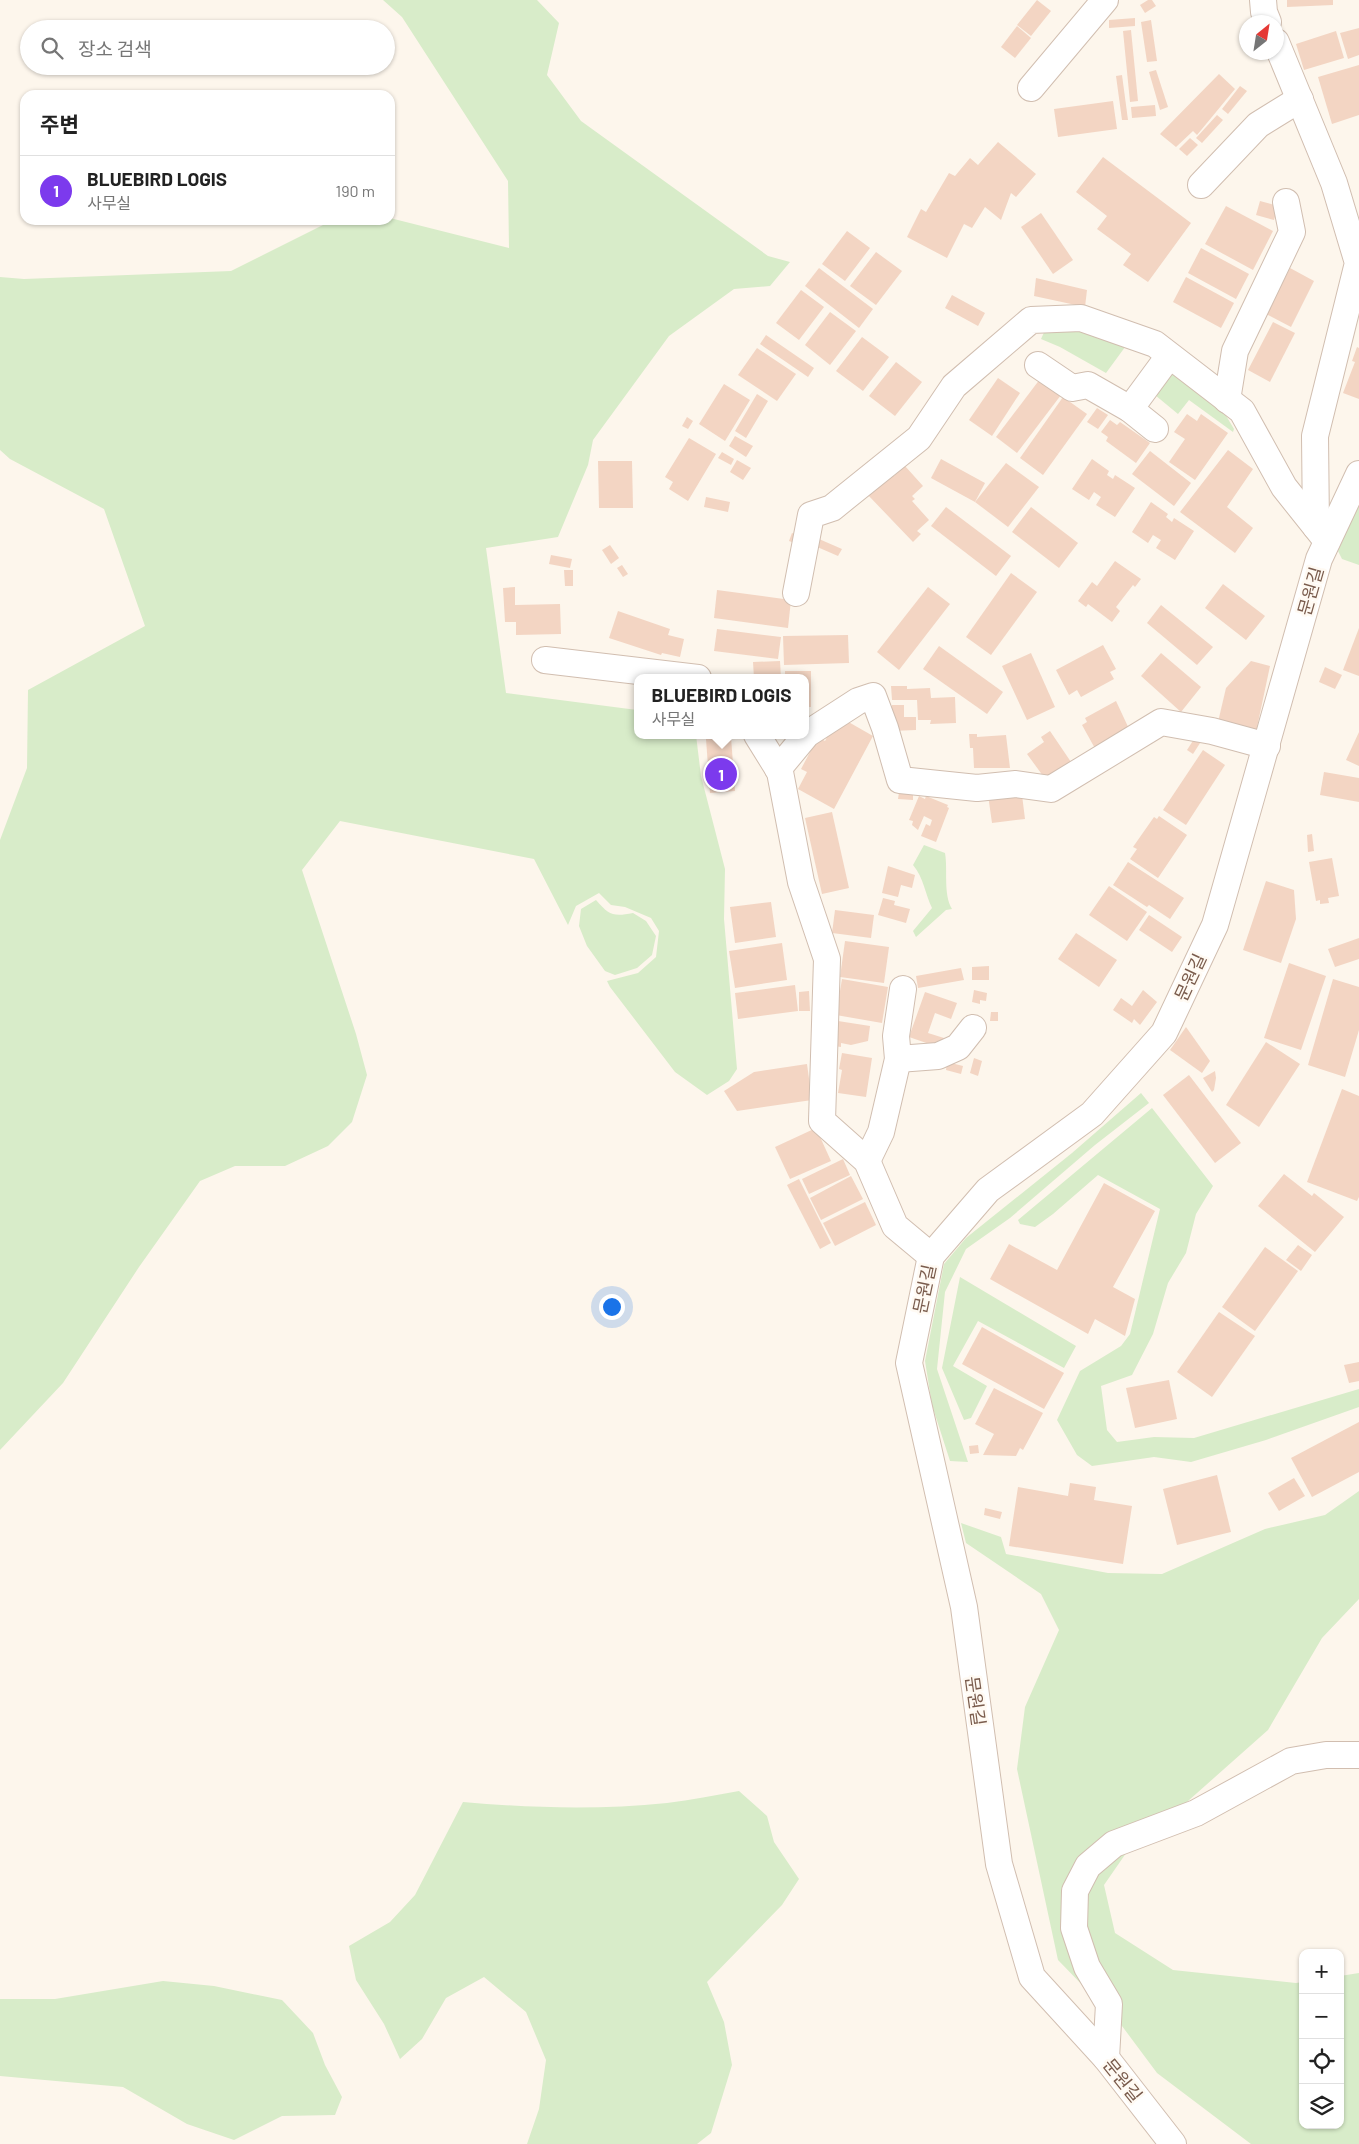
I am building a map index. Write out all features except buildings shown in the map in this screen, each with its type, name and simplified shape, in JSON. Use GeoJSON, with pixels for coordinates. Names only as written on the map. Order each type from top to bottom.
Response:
{"type":"FeatureCollection","features":[{"type":"Feature","properties":{"kind":"street"},"geometry":{"type":"LineString","coordinates":[[1032,88],[1105,0]]}},
{"type":"Feature","properties":{"kind":"street"},"geometry":{"type":"LineString","coordinates":[[1263,0],[1265,15]]}},
{"type":"Feature","properties":{"kind":"street"},"geometry":{"type":"LineString","coordinates":[[1284,60],[1334,183],[1358,263],[1316,436],[1321,534]]}},
{"type":"Feature","properties":{"kind":"street"},"geometry":{"type":"LineString","coordinates":[[1201,185],[1258,125],[1300,99]]}},
{"type":"Feature","properties":{"kind":"street"},"geometry":{"type":"LineString","coordinates":[[1227,400],[1235,351],[1292,232],[1286,202]]}},
{"type":"Feature","properties":{"kind":"street"},"geometry":{"type":"LineString","coordinates":[[796,593],[811,515],[832,508],[919,438],[954,386],[1031,320],[1081,318],[1155,344],[1242,411],[1284,487],[1321,534]]}},
{"type":"Feature","properties":{"kind":"street"},"geometry":{"type":"LineString","coordinates":[[1130,410],[1169,356]]}},
{"type":"Feature","properties":{"kind":"street"},"geometry":{"type":"LineString","coordinates":[[1038,365],[1072,388],[1088,385],[1130,410],[1155,429]]}},
{"type":"Feature","properties":{"kind":"street","name":"문원길"},"geometry":{"type":"LineString","coordinates":[[1173,2144],[1106,2058],[1032,1977],[999,1864],[964,1607],[909,1363],[931,1256],[988,1190],[1092,1114],[1164,1033],[1215,925],[1319,559],[1321,534],[1359,474]]}},
{"type":"Feature","properties":{"kind":"street"},"geometry":{"type":"LineString","coordinates":[[545,660],[664,674]]}},
{"type":"Feature","properties":{"kind":"street"},"geometry":{"type":"LineString","coordinates":[[809,733],[858,701],[873,696],[885,728],[896,774],[900,780],[977,788],[1016,784],[1051,790],[1161,722],[1212,731],[1267,746]]}},
{"type":"Feature","properties":{"kind":"street"},"geometry":{"type":"LineString","coordinates":[[760,739],[779,770],[801,882],[827,959],[822,1121],[867,1161],[895,1226],[931,1256]]}},
{"type":"Feature","properties":{"kind":"street"},"geometry":{"type":"LineString","coordinates":[[779,770],[803,739]]}},
{"type":"Feature","properties":{"kind":"street"},"geometry":{"type":"LineString","coordinates":[[867,1161],[881,1132],[898,1059],[896,1036],[904,990]]}},
{"type":"Feature","properties":{"kind":"street"},"geometry":{"type":"LineString","coordinates":[[898,1059],[938,1056],[958,1047],[973,1028]]}},
{"type":"Feature","properties":{"kind":"street"},"geometry":{"type":"LineString","coordinates":[[1106,2058],[1109,2004],[1087,1967],[1074,1928],[1075,1891],[1088,1866],[1114,1844],[1196,1813],[1291,1761],[1326,1755],[1359,1755]]}},
{"type":"Feature","properties":{"kind":"green space"},"geometry":{"type":"Polygon","coordinates":[[[383,0],[537,0],[559,23],[547,75],[581,121],[768,256],[790,262],[770,286],[734,289],[669,336],[593,440],[588,465],[558,537],[486,548],[506,693],[634,710],[634,739],[696,739],[701,776],[725,869],[724,919],[737,1069],[729,1081],[707,1095],[675,1072],[610,987],[607,981],[638,973],[656,957],[659,931],[651,918],[625,907],[611,905],[599,893],[576,906],[568,925],[534,859],[340,821],[302,870],[356,1034],[367,1075],[352,1122],[328,1146],[285,1166],[235,1166],[200,1181],[139,1267],[63,1383],[0,1450],[0,840],[27,768],[28,690],[145,626],[104,509],[10,459],[0,450],[0,277],[24,279],[231,271],[323,225],[395,225],[395,219],[509,248],[508,181],[402,17],[383,0]]]}},
{"type":"Feature","properties":{"kind":"green space"},"geometry":{"type":"Polygon","coordinates":[[[1083,323],[1128,343],[1106,373],[1060,347],[1041,339],[1047,326],[1083,323]]]}},
{"type":"Feature","properties":{"kind":"green space"},"geometry":{"type":"Polygon","coordinates":[[[1175,368],[1219,404],[1234,429],[1233,432],[1189,400],[1178,414],[1155,395],[1175,368]]]}},
{"type":"Feature","properties":{"kind":"green space"},"geometry":{"type":"Polygon","coordinates":[[[1359,501],[1359,565],[1342,559],[1338,551],[1359,501]]]}},
{"type":"Feature","properties":{"kind":"green space"},"geometry":{"type":"Polygon","coordinates":[[[924,845],[945,853],[947,889],[952,909],[946,910],[916,937],[913,931],[932,908],[920,875],[913,865],[924,845]]]}},
{"type":"Feature","properties":{"kind":"green space"},"geometry":{"type":"Polygon","coordinates":[[[596,900],[604,909],[612,914],[633,913],[646,921],[656,936],[652,955],[637,968],[615,975],[605,971],[587,946],[579,926],[581,909],[596,900]]]}},
{"type":"Feature","properties":{"kind":"green space"},"geometry":{"type":"Polygon","coordinates":[[[1141,1093],[1149,1103],[1095,1145],[1010,1218],[966,1249],[945,1292],[937,1369],[968,1462],[950,1461],[932,1405],[925,1361],[944,1264],[966,1238],[1072,1153],[1141,1093]]]}},
{"type":"Feature","properties":{"kind":"green space"},"geometry":{"type":"Polygon","coordinates":[[[1152,1108],[1213,1186],[1196,1214],[1186,1253],[1168,1283],[1153,1334],[1132,1375],[1101,1386],[1107,1430],[1117,1442],[1154,1437],[1194,1438],[1359,1389],[1359,1407],[1266,1440],[1191,1462],[1154,1457],[1092,1466],[1077,1455],[1057,1420],[1080,1371],[1121,1346],[1130,1334],[1160,1209],[1098,1175],[1035,1227],[1020,1224],[1018,1220],[1152,1108]]]}},
{"type":"Feature","properties":{"kind":"green space"},"geometry":{"type":"Polygon","coordinates":[[[960,1277],[1076,1346],[1064,1368],[978,1321],[953,1366],[987,1386],[971,1418],[964,1420],[942,1368],[960,1277]]]}},
{"type":"Feature","properties":{"kind":"green space"},"geometry":{"type":"Polygon","coordinates":[[[1359,1491],[1359,1599],[1322,1638],[1268,1730],[1179,1809],[1140,1833],[1104,1885],[1115,1933],[1173,1970],[1299,1983],[1299,2129],[1344,2129],[1344,1975],[1359,1973],[1359,2144],[1251,2144],[1157,2073],[1122,2026],[1058,1960],[1017,1769],[1025,1707],[1059,1630],[1041,1594],[966,1543],[961,1523],[1001,1537],[1006,1554],[1108,1573],[1162,1574],[1265,1529],[1325,1515],[1359,1491]]]}},
{"type":"Feature","properties":{"kind":"green space"},"geometry":{"type":"Polygon","coordinates":[[[739,1791],[767,1816],[774,1842],[799,1879],[782,1905],[707,1982],[724,2022],[732,2065],[711,2133],[697,2144],[527,2144],[539,2109],[546,2060],[526,2012],[484,1977],[446,1998],[422,2039],[400,2059],[384,2024],[356,1980],[349,1946],[390,1922],[415,1895],[463,1802],[539,1807],[616,1807],[667,1803],[739,1791]]]}},
{"type":"Feature","properties":{"kind":"green space"},"geometry":{"type":"Polygon","coordinates":[[[163,1981],[214,1986],[282,2000],[313,2033],[325,2065],[342,2097],[335,2115],[282,2116],[234,2140],[187,2124],[123,2087],[0,2076],[0,1999],[55,1999],[163,1981]]]}},
{"type":"Feature","properties":{"kind":"place","name":"BLUEBIRD LOGIS"},"geometry":{"type":"Point","coordinates":[721,774]}}]}
